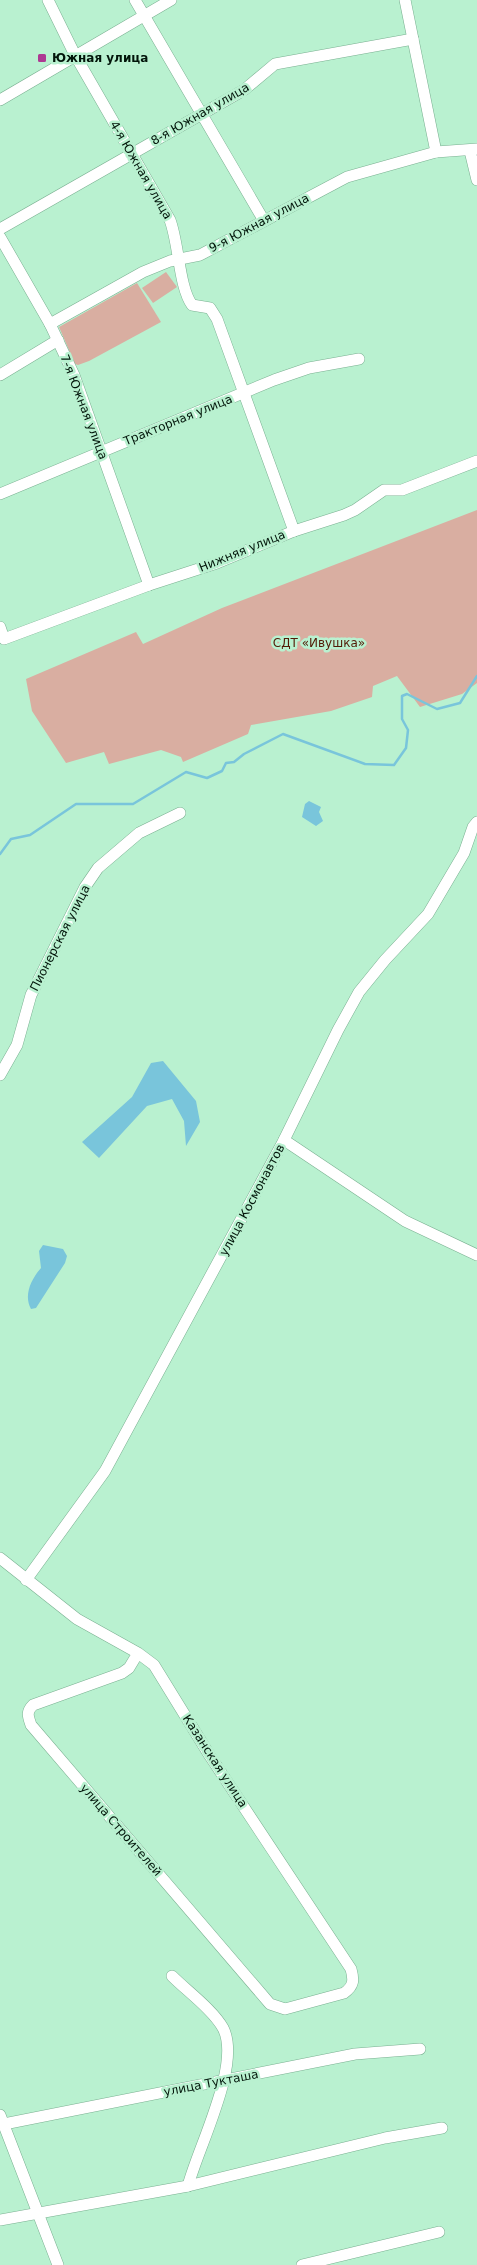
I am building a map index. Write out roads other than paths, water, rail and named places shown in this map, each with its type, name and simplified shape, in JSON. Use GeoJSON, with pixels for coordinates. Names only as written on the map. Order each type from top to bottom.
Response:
{"type":"FeatureCollection","features":[{"type":"Feature","properties":{"kind":"street","name":"4-я Южная улица"},"geometry":{"type":"LineString","coordinates":[[48,0],[75,55],[130,154],[170,220],[190,302],[192,305],[210,308],[213,312],[294,531]]}},
{"type":"Feature","properties":{"kind":"street"},"geometry":{"type":"LineString","coordinates":[[135,0],[264,219]]}},
{"type":"Feature","properties":{"kind":"street"},"geometry":{"type":"LineString","coordinates":[[0,100],[171,0]]}},
{"type":"Feature","properties":{"kind":"street"},"geometry":{"type":"LineString","coordinates":[[405,0],[436,152]]}},
{"type":"Feature","properties":{"kind":"street","name":"8-я Южная улица"},"geometry":{"type":"LineString","coordinates":[[0,229],[244,90],[275,64],[413,40]]}},
{"type":"Feature","properties":{"kind":"street"},"geometry":{"type":"LineString","coordinates":[[474,150],[477,180]]}},
{"type":"Feature","properties":{"kind":"street","name":"9-я Южная улица"},"geometry":{"type":"LineString","coordinates":[[50,324],[143,272],[163,263],[200,255],[264,219],[347,177],[436,152],[474,150]]}},
{"type":"Feature","properties":{"kind":"street","name":"7-я Южная улица"},"geometry":{"type":"LineString","coordinates":[[0,237],[58,340],[101,450],[149,585]]}},
{"type":"Feature","properties":{"kind":"street"},"geometry":{"type":"LineString","coordinates":[[0,376],[58,340]]}},
{"type":"Feature","properties":{"kind":"street","name":"Тракторная улица"},"geometry":{"type":"LineString","coordinates":[[0,494],[101,450],[274,380],[309,368],[360,359]]}},
{"type":"Feature","properties":{"kind":"street","name":"Нижняя улица"},"geometry":{"type":"LineString","coordinates":[[0,627],[4,639],[149,585],[217,563],[294,531],[350,513],[384,490],[402,490],[477,461]]}},
{"type":"Feature","properties":{"kind":"street","name":"Пионерская улица"},"geometry":{"type":"LineString","coordinates":[[0,1075],[17,1045],[30,995],[85,887],[98,868],[139,833],[180,813]]}},
{"type":"Feature","properties":{"kind":"street","name":"улица Космонавтов"},"geometry":{"type":"LineString","coordinates":[[26,1580],[105,1472],[284,1140],[338,1030],[359,992],[385,960],[428,914],[464,853],[473,827],[477,822]]}},
{"type":"Feature","properties":{"kind":"street"},"geometry":{"type":"LineString","coordinates":[[284,1140],[405,1221],[477,1255]]}},
{"type":"Feature","properties":{"kind":"street","name":"Казанская улица"},"geometry":{"type":"LineString","coordinates":[[0,1558],[77,1619],[138,1653],[154,1665],[210,1756],[351,1969],[354,1982],[352,1987],[344,1993],[320,2001]]}},
{"type":"Feature","properties":{"kind":"street","name":"улица Строителей"},"geometry":{"type":"LineString","coordinates":[[138,1653],[130,1668],[122,1673],[33,1705],[27,1715],[31,1725],[270,2004],[285,2009],[320,2001]]}},
{"type":"Feature","properties":{"kind":"street"},"geometry":{"type":"LineString","coordinates":[[172,1976],[215,2017],[223,2028],[228,2042],[225,2080],[188,2186]]}},
{"type":"Feature","properties":{"kind":"street","name":"улица Тукташа"},"geometry":{"type":"LineString","coordinates":[[2,2120],[225,2080],[355,2054],[420,2048]]}},
{"type":"Feature","properties":{"kind":"street"},"geometry":{"type":"LineString","coordinates":[[2,2120],[58,2265]]}},
{"type":"Feature","properties":{"kind":"street"},"geometry":{"type":"LineString","coordinates":[[0,2220],[188,2186],[385,2138],[442,2128]]}},
{"type":"Feature","properties":{"kind":"street"},"geometry":{"type":"LineString","coordinates":[[302,2265],[439,2232]]}},
{"type":"Feature","properties":{"kind":"water"},"geometry":{"type":"Polygon","coordinates":[[[309,801],[321,807],[319,812],[323,821],[316,826],[302,817],[305,804],[309,801]]]}},
{"type":"Feature","properties":{"kind":"water"},"geometry":{"type":"Polygon","coordinates":[[[163,1061],[196,1101],[200,1122],[186,1146],[184,1121],[172,1099],[147,1106],[99,1158],[82,1142],[132,1097],[151,1063],[163,1061]]]}},
{"type":"Feature","properties":{"kind":"water"},"geometry":{"type":"Polygon","coordinates":[[[43,1245],[63,1249],[67,1256],[65,1263],[36,1308],[31,1309],[28,1293],[32,1282],[41,1268],[39,1251],[43,1245]]]}},
{"type":"Feature","properties":{"kind":"waterway"},"geometry":{"type":"LineString","coordinates":[[0,854],[11,839],[30,835],[76,804],[133,804],[186,772],[207,778],[222,771],[226,763],[234,762],[244,754],[283,734],[365,764],[394,765],[406,748],[408,730],[402,719],[402,696],[407,694],[437,709],[460,703],[477,676]]}},
{"type":"Feature","properties":{"kind":"place","name":"Южная улица"},"geometry":{"type":"Point","coordinates":[42,58]}},
{"type":"Feature","properties":{"kind":"park label","name":"СДТ «Ивушка»"},"geometry":{"type":"Point","coordinates":[319,643]}}]}
